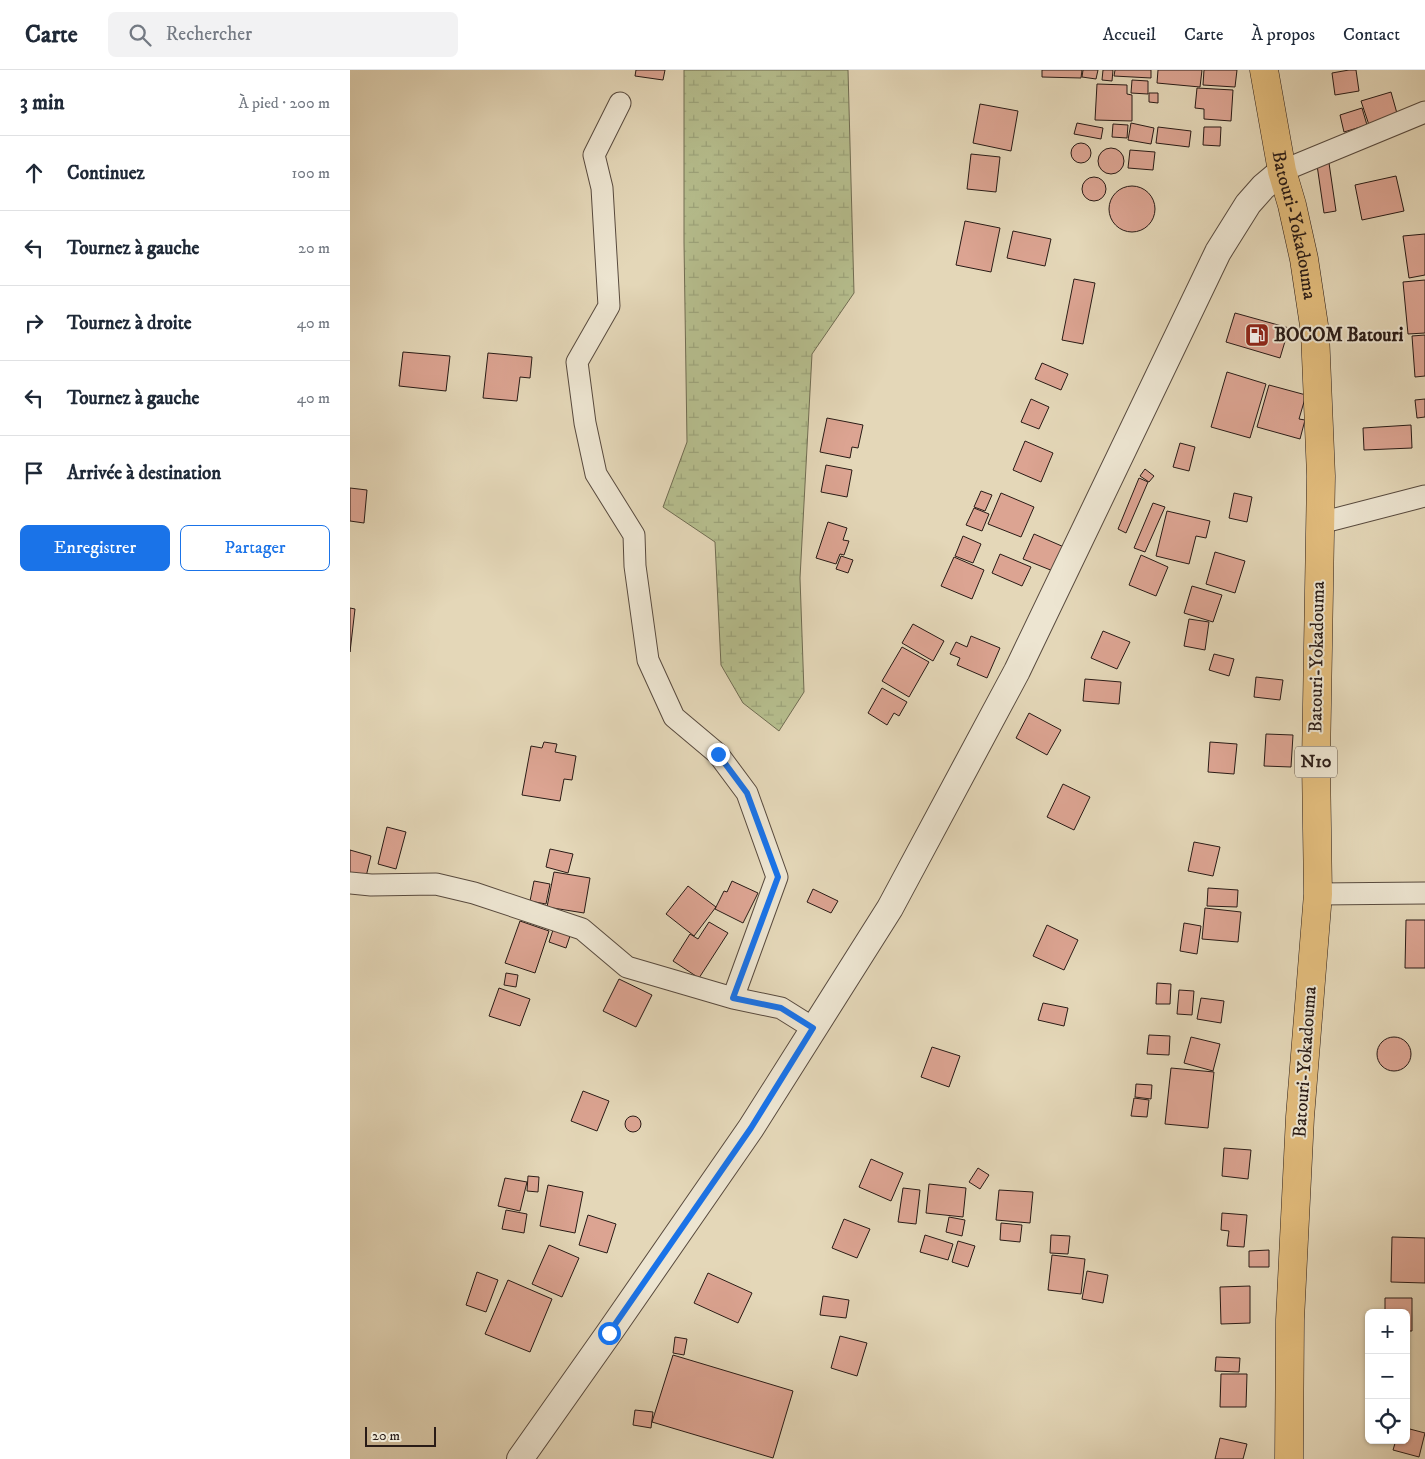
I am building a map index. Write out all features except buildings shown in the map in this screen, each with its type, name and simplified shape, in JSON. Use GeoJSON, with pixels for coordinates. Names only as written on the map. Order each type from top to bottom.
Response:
{"type":"FeatureCollection","features":[{"type":"Feature","properties":{"kind":"highway","name":"Batouri-Yokadouma"},"geometry":{"type":"LineString","coordinates":[[1264,70],[1282,172],[1292,205],[1304,259],[1314,332],[1321,476],[1316,752],[1318,894],[1300,1117],[1290,1320],[1289,1459]]}},
{"type":"Feature","properties":{"kind":"street"},"geometry":{"type":"LineString","coordinates":[[620,103],[594,155],[602,188],[609,306],[577,362],[585,423],[596,474],[634,535],[635,566],[648,660],[674,717],[718,754],[747,793],[778,877],[733,998]]}},
{"type":"Feature","properties":{"kind":"street"},"geometry":{"type":"LineString","coordinates":[[520,1459],[751,1128],[890,908],[1016,671],[1218,252],[1248,204],[1263,187],[1282,172],[1425,112]]}},
{"type":"Feature","properties":{"kind":"street"},"geometry":{"type":"LineString","coordinates":[[1320,523],[1425,496]]}},
{"type":"Feature","properties":{"kind":"street"},"geometry":{"type":"LineString","coordinates":[[350,883],[371,885],[436,884],[474,893],[582,929],[627,967],[733,998],[781,1008],[813,1028]]}},
{"type":"Feature","properties":{"kind":"street"},"geometry":{"type":"LineString","coordinates":[[1318,894],[1425,893]]}},
{"type":"Feature","properties":{"kind":"green space"},"geometry":{"type":"Polygon","coordinates":[[[684,70],[848,70],[854,293],[812,354],[800,578],[804,692],[779,731],[743,703],[721,665],[715,542],[663,507],[687,442],[684,70]]]}},
{"type":"Feature","properties":{"kind":"place","name":"BOCOM Batouri"},"geometry":{"type":"Point","coordinates":[1257,335]}},
{"type":"Feature","properties":{"kind":"route"},"geometry":{"type":"LineString","coordinates":[[609,1333],[751,1128],[813,1028],[781,1008],[733,998],[778,877],[747,793],[718,754]]}}]}
